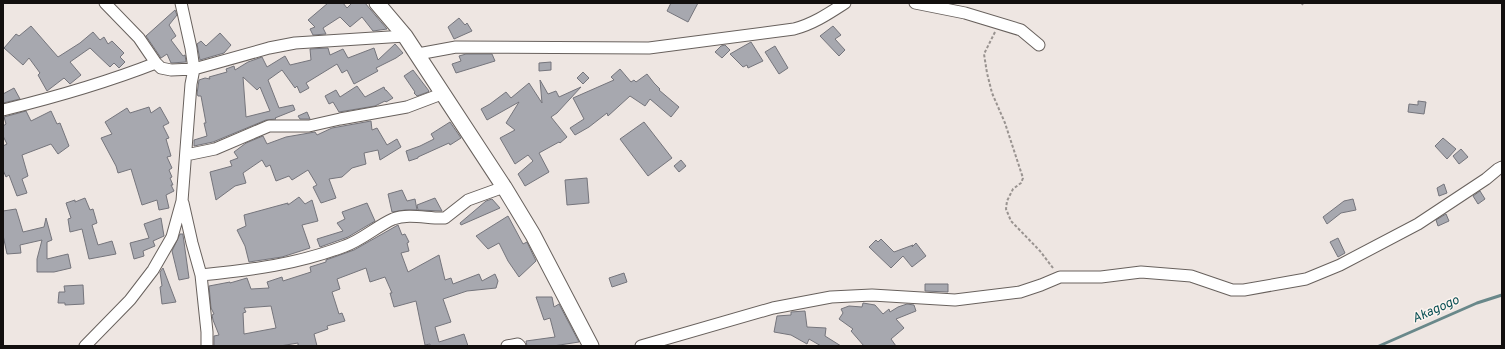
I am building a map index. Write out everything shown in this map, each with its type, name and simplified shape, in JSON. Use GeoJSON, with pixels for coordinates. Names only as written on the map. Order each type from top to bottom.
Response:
{"type":"FeatureCollection","features":[{"type":"Feature","properties":{"kind":"main road"},"geometry":{"type":"LineString","coordinates":[[377,3],[418,54],[504,187],[533,235],[591,346]]}},
{"type":"Feature","properties":{"kind":"street"},"geometry":{"type":"LineString","coordinates":[[105,3],[139,38],[156,63],[162,68],[171,70],[194,69],[270,48],[295,43],[405,36]]}},
{"type":"Feature","properties":{"kind":"street"},"geometry":{"type":"LineString","coordinates":[[85,346],[130,300],[153,270],[172,237],[182,201],[191,84],[194,69],[181,3]]}},
{"type":"Feature","properties":{"kind":"street"},"geometry":{"type":"LineString","coordinates":[[418,54],[456,47],[649,48],[675,45],[794,29],[818,20],[845,3]]}},
{"type":"Feature","properties":{"kind":"street"},"geometry":{"type":"LineString","coordinates":[[915,3],[965,13],[1021,30],[1039,45]]}},
{"type":"Feature","properties":{"kind":"street"},"geometry":{"type":"LineString","coordinates":[[3,110],[52,98],[115,79],[156,63]]}},
{"type":"Feature","properties":{"kind":"street"},"geometry":{"type":"LineString","coordinates":[[186,155],[215,149],[269,126],[309,126],[407,106],[444,93]]}},
{"type":"Feature","properties":{"kind":"street"},"geometry":{"type":"LineString","coordinates":[[641,346],[773,308],[831,297],[872,295],[955,300],[974,299],[1020,292],[1060,277],[1101,277],[1141,272],[1191,276],[1232,290],[1271,286],[1306,279],[1340,265],[1418,224],[1502,167]]}},
{"type":"Feature","properties":{"kind":"street"},"geometry":{"type":"LineString","coordinates":[[201,275],[263,269],[306,259],[347,246],[393,219],[407,216],[445,218],[468,200],[504,187]]}},
{"type":"Feature","properties":{"kind":"street"},"geometry":{"type":"LineString","coordinates":[[182,201],[201,275],[207,346]]}},
{"type":"Feature","properties":{"kind":"street"},"geometry":{"type":"LineString","coordinates":[[507,346],[518,344],[520,346]]}},
{"type":"Feature","properties":{"kind":"path"},"geometry":{"type":"LineString","coordinates":[[998,23],[993,37],[984,54],[987,73],[992,93],[1005,123],[1023,178],[1021,183],[1013,189],[1007,201],[1006,209],[1011,221],[1040,251],[1060,277]]}},
{"type":"Feature","properties":{"kind":"building"},"geometry":{"type":"Polygon","coordinates":[[[328,3],[343,3],[347,8],[352,3],[365,3],[387,29],[373,31],[362,17],[350,27],[340,17],[323,28],[326,34],[313,35],[310,29],[315,27],[308,20],[328,3]]]}},
{"type":"Feature","properties":{"kind":"building"},"geometry":{"type":"Polygon","coordinates":[[[671,3],[698,3],[688,22],[667,11],[671,3]]]}},
{"type":"Feature","properties":{"kind":"building"},"geometry":{"type":"Polygon","coordinates":[[[175,10],[177,15],[169,25],[176,36],[171,40],[183,56],[185,55],[186,62],[171,63],[167,54],[161,58],[146,36],[175,10]]]}},
{"type":"Feature","properties":{"kind":"building"},"geometry":{"type":"Polygon","coordinates":[[[459,18],[465,25],[467,23],[472,31],[454,39],[448,27],[459,18]]]}},
{"type":"Feature","properties":{"kind":"building"},"geometry":{"type":"Polygon","coordinates":[[[31,26],[58,57],[80,43],[93,32],[100,40],[104,37],[108,44],[112,41],[124,53],[120,57],[125,62],[119,68],[114,63],[110,67],[90,48],[70,62],[81,75],[70,84],[64,78],[47,91],[38,75],[40,73],[29,58],[23,65],[4,48],[16,34],[19,36],[31,26]]]}},
{"type":"Feature","properties":{"kind":"building"},"geometry":{"type":"Polygon","coordinates":[[[833,26],[841,35],[835,39],[845,50],[839,56],[820,36],[833,26]]]}},
{"type":"Feature","properties":{"kind":"building"},"geometry":{"type":"Polygon","coordinates":[[[220,33],[231,45],[224,53],[200,60],[197,44],[201,41],[206,46],[220,33]]]}},
{"type":"Feature","properties":{"kind":"building"},"geometry":{"type":"Polygon","coordinates":[[[751,42],[763,61],[748,68],[747,65],[743,67],[730,54],[751,42]]]}},
{"type":"Feature","properties":{"kind":"building"},"geometry":{"type":"Polygon","coordinates":[[[395,44],[403,53],[376,68],[378,71],[354,84],[347,70],[342,73],[337,64],[306,83],[309,88],[300,93],[297,86],[295,88],[282,70],[268,80],[279,108],[293,105],[295,110],[275,118],[276,119],[266,120],[213,142],[194,146],[194,140],[207,136],[201,96],[198,96],[197,94],[199,80],[205,78],[210,79],[209,77],[227,72],[226,69],[234,66],[235,70],[248,62],[262,57],[267,67],[285,56],[290,65],[311,60],[310,49],[328,48],[330,55],[343,49],[348,58],[374,48],[378,60],[395,44]],[[243,77],[246,117],[270,111],[260,87],[257,90],[243,77]]]}},
{"type":"Feature","properties":{"kind":"building"},"geometry":{"type":"Polygon","coordinates":[[[725,45],[730,50],[722,58],[715,52],[721,46],[725,45]]]}},
{"type":"Feature","properties":{"kind":"building"},"geometry":{"type":"Polygon","coordinates":[[[775,46],[788,68],[779,74],[765,52],[775,46]]]}},
{"type":"Feature","properties":{"kind":"building"},"geometry":{"type":"Polygon","coordinates":[[[466,54],[492,54],[495,61],[456,73],[452,64],[461,61],[459,56],[466,54]]]}},
{"type":"Feature","properties":{"kind":"building"},"geometry":{"type":"Polygon","coordinates":[[[551,62],[551,70],[539,71],[539,63],[551,62]]]}},
{"type":"Feature","properties":{"kind":"building"},"geometry":{"type":"Polygon","coordinates":[[[620,69],[631,82],[634,80],[636,82],[647,74],[660,89],[659,90],[679,107],[671,117],[650,99],[645,106],[630,96],[608,116],[607,113],[589,127],[575,135],[570,128],[584,119],[573,98],[614,80],[611,77],[620,69]]]}},
{"type":"Feature","properties":{"kind":"building"},"geometry":{"type":"Polygon","coordinates":[[[413,70],[429,91],[428,92],[417,96],[414,93],[415,92],[404,76],[413,70]]]}},
{"type":"Feature","properties":{"kind":"building"},"geometry":{"type":"Polygon","coordinates":[[[583,72],[589,78],[583,84],[577,78],[583,72]]]}},
{"type":"Feature","properties":{"kind":"building"},"geometry":{"type":"Polygon","coordinates":[[[540,80],[548,94],[556,91],[559,97],[581,87],[557,113],[551,117],[567,137],[560,143],[559,142],[539,153],[549,172],[525,186],[518,174],[533,161],[528,155],[515,164],[500,138],[515,130],[506,123],[519,102],[487,120],[481,109],[506,92],[511,98],[529,83],[542,103],[540,80]]]}},
{"type":"Feature","properties":{"kind":"building"},"geometry":{"type":"Polygon","coordinates":[[[357,86],[365,97],[384,87],[393,98],[375,106],[339,112],[333,102],[329,104],[325,96],[336,90],[340,97],[357,86]]]}},
{"type":"Feature","properties":{"kind":"building"},"geometry":{"type":"Polygon","coordinates":[[[14,88],[20,99],[3,103],[3,94],[14,88]]]}},
{"type":"Feature","properties":{"kind":"building"},"geometry":{"type":"Polygon","coordinates":[[[1418,101],[1426,102],[1424,114],[1408,112],[1409,104],[1418,105],[1418,101]]]}},
{"type":"Feature","properties":{"kind":"building"},"geometry":{"type":"Polygon","coordinates":[[[149,107],[151,113],[160,107],[169,123],[163,126],[169,138],[166,139],[171,156],[167,157],[172,168],[169,170],[172,177],[170,178],[173,185],[171,185],[174,191],[166,195],[169,208],[159,210],[157,200],[142,205],[131,169],[118,173],[116,166],[101,138],[112,134],[105,122],[127,108],[130,113],[149,107]]]}},
{"type":"Feature","properties":{"kind":"building"},"geometry":{"type":"Polygon","coordinates":[[[26,111],[31,121],[51,111],[57,124],[60,123],[69,146],[58,154],[51,144],[22,155],[28,176],[22,179],[27,193],[17,196],[9,175],[6,177],[3,170],[3,146],[7,144],[3,136],[3,126],[6,124],[4,117],[26,111]]]}},
{"type":"Feature","properties":{"kind":"building"},"geometry":{"type":"Polygon","coordinates":[[[307,112],[310,119],[300,119],[298,116],[307,112]]]}},
{"type":"Feature","properties":{"kind":"building"},"geometry":{"type":"Polygon","coordinates":[[[371,121],[372,130],[377,128],[387,145],[397,139],[401,147],[380,160],[378,150],[364,153],[366,164],[352,168],[342,177],[329,179],[336,198],[321,203],[313,187],[317,185],[308,170],[292,180],[289,176],[276,181],[270,165],[266,167],[262,160],[243,173],[246,183],[235,186],[216,200],[210,172],[232,166],[230,161],[238,158],[234,152],[246,143],[263,136],[267,144],[286,137],[315,132],[317,135],[332,128],[371,121]]]}},
{"type":"Feature","properties":{"kind":"building"},"geometry":{"type":"Polygon","coordinates":[[[450,122],[461,138],[450,145],[449,143],[409,161],[406,151],[434,139],[431,134],[450,122]]]}},
{"type":"Feature","properties":{"kind":"building"},"geometry":{"type":"Polygon","coordinates":[[[644,122],[672,158],[648,176],[620,139],[644,122]]]}},
{"type":"Feature","properties":{"kind":"building"},"geometry":{"type":"Polygon","coordinates":[[[1443,138],[1456,149],[1447,159],[1435,146],[1443,138]]]}},
{"type":"Feature","properties":{"kind":"building"},"geometry":{"type":"Polygon","coordinates":[[[1461,149],[1468,157],[1459,164],[1453,156],[1461,149]]]}},
{"type":"Feature","properties":{"kind":"building"},"geometry":{"type":"Polygon","coordinates":[[[681,160],[686,166],[679,172],[674,166],[681,160]]]}},
{"type":"Feature","properties":{"kind":"building"},"geometry":{"type":"Polygon","coordinates":[[[587,178],[589,203],[567,205],[565,180],[587,178]]]}},
{"type":"Feature","properties":{"kind":"building"},"geometry":{"type":"Polygon","coordinates":[[[1444,184],[1447,193],[1439,196],[1437,188],[1444,184]]]}},
{"type":"Feature","properties":{"kind":"building"},"geometry":{"type":"Polygon","coordinates":[[[402,190],[407,201],[415,199],[417,210],[392,212],[388,194],[402,190]]]}},
{"type":"Feature","properties":{"kind":"building"},"geometry":{"type":"Polygon","coordinates":[[[1480,191],[1485,199],[1478,204],[1473,196],[1480,191]]]}},
{"type":"Feature","properties":{"kind":"building"},"geometry":{"type":"Polygon","coordinates":[[[299,197],[305,204],[312,200],[318,221],[302,225],[310,248],[282,257],[249,262],[245,246],[237,230],[246,226],[244,215],[288,203],[288,205],[299,197]]]}},
{"type":"Feature","properties":{"kind":"building"},"geometry":{"type":"Polygon","coordinates":[[[85,198],[90,210],[93,209],[97,223],[92,225],[98,245],[112,241],[116,254],[89,259],[82,229],[70,232],[68,219],[71,218],[66,203],[75,200],[75,202],[85,198]]]}},
{"type":"Feature","properties":{"kind":"building"},"geometry":{"type":"Polygon","coordinates":[[[435,198],[442,211],[418,210],[417,205],[435,198]]]}},
{"type":"Feature","properties":{"kind":"building"},"geometry":{"type":"Polygon","coordinates":[[[492,199],[500,208],[461,225],[460,223],[486,201],[492,199]]]}},
{"type":"Feature","properties":{"kind":"building"},"geometry":{"type":"Polygon","coordinates":[[[1353,199],[1356,210],[1341,213],[1327,224],[1323,217],[1344,201],[1353,199]]]}},
{"type":"Feature","properties":{"kind":"building"},"geometry":{"type":"Polygon","coordinates":[[[367,203],[375,221],[348,237],[320,247],[317,239],[343,231],[337,223],[345,219],[342,212],[367,203]]]}},
{"type":"Feature","properties":{"kind":"building"},"geometry":{"type":"Polygon","coordinates":[[[16,209],[23,232],[44,227],[46,218],[52,240],[47,242],[47,259],[68,254],[71,268],[54,272],[37,272],[37,259],[42,240],[20,245],[21,253],[7,254],[3,235],[3,211],[16,209]]]}},
{"type":"Feature","properties":{"kind":"building"},"geometry":{"type":"Polygon","coordinates":[[[1446,214],[1449,221],[1438,226],[1436,220],[1446,214]]]}},
{"type":"Feature","properties":{"kind":"building"},"geometry":{"type":"Polygon","coordinates":[[[508,216],[523,244],[527,242],[536,261],[519,277],[508,261],[499,243],[488,249],[476,236],[508,216]]]}},
{"type":"Feature","properties":{"kind":"building"},"geometry":{"type":"Polygon","coordinates":[[[161,218],[164,236],[153,241],[155,246],[143,251],[144,256],[134,259],[130,243],[149,238],[144,224],[161,218]]]}},
{"type":"Feature","properties":{"kind":"building"},"geometry":{"type":"Polygon","coordinates":[[[398,225],[402,235],[405,234],[409,242],[407,243],[409,251],[401,253],[408,272],[439,255],[445,280],[451,278],[453,284],[479,274],[482,281],[495,274],[498,281],[496,288],[467,291],[443,299],[451,322],[435,327],[439,342],[464,334],[468,346],[425,345],[416,301],[394,307],[390,293],[392,293],[385,277],[370,282],[366,268],[337,279],[340,289],[332,292],[339,314],[342,313],[345,321],[327,326],[328,329],[314,334],[317,346],[298,346],[298,343],[280,346],[214,346],[214,336],[219,335],[213,320],[212,315],[214,314],[211,308],[209,286],[230,283],[247,278],[251,289],[269,288],[267,282],[282,277],[283,281],[311,272],[310,267],[354,250],[398,225]],[[271,306],[244,308],[246,312],[243,313],[244,334],[276,328],[271,306]]]}},
{"type":"Feature","properties":{"kind":"building"},"geometry":{"type":"Polygon","coordinates":[[[180,234],[183,234],[189,278],[179,280],[172,251],[180,234]]]}},
{"type":"Feature","properties":{"kind":"building"},"geometry":{"type":"Polygon","coordinates":[[[1338,238],[1345,253],[1338,257],[1330,242],[1338,238]]]}},
{"type":"Feature","properties":{"kind":"building"},"geometry":{"type":"Polygon","coordinates":[[[881,239],[894,252],[913,245],[912,247],[916,243],[926,256],[912,267],[903,256],[891,268],[869,247],[876,240],[878,242],[881,239]]]}},
{"type":"Feature","properties":{"kind":"building"},"geometry":{"type":"Polygon","coordinates":[[[163,268],[176,302],[162,304],[160,272],[163,268]]]}},
{"type":"Feature","properties":{"kind":"building"},"geometry":{"type":"Polygon","coordinates":[[[624,273],[627,282],[612,287],[609,278],[624,273]]]}},
{"type":"Feature","properties":{"kind":"building"},"geometry":{"type":"Polygon","coordinates":[[[925,284],[948,284],[948,292],[925,291],[925,284]]]}},
{"type":"Feature","properties":{"kind":"building"},"geometry":{"type":"Polygon","coordinates":[[[83,285],[84,304],[65,305],[65,303],[58,303],[59,292],[65,292],[64,286],[83,285]]]}},
{"type":"Feature","properties":{"kind":"building"},"geometry":{"type":"Polygon","coordinates":[[[536,297],[552,297],[554,307],[559,304],[579,342],[553,346],[527,346],[526,341],[555,337],[550,318],[544,320],[536,297]]]}},
{"type":"Feature","properties":{"kind":"building"},"geometry":{"type":"Polygon","coordinates":[[[863,303],[875,305],[883,314],[889,309],[890,312],[907,304],[914,305],[916,311],[896,319],[904,328],[891,339],[896,346],[864,346],[851,331],[853,329],[839,319],[843,313],[841,309],[849,306],[862,307],[863,303]]]}},
{"type":"Feature","properties":{"kind":"building"},"geometry":{"type":"Polygon","coordinates":[[[805,311],[807,327],[826,328],[825,336],[841,346],[821,346],[809,339],[807,344],[791,335],[774,332],[777,316],[791,315],[791,312],[805,311]]]}},
{"type":"Feature","properties":{"kind":"waterway","name":"Akagogo"},"geometry":{"type":"LineString","coordinates":[[1379,346],[1477,303],[1502,295]]}}]}
